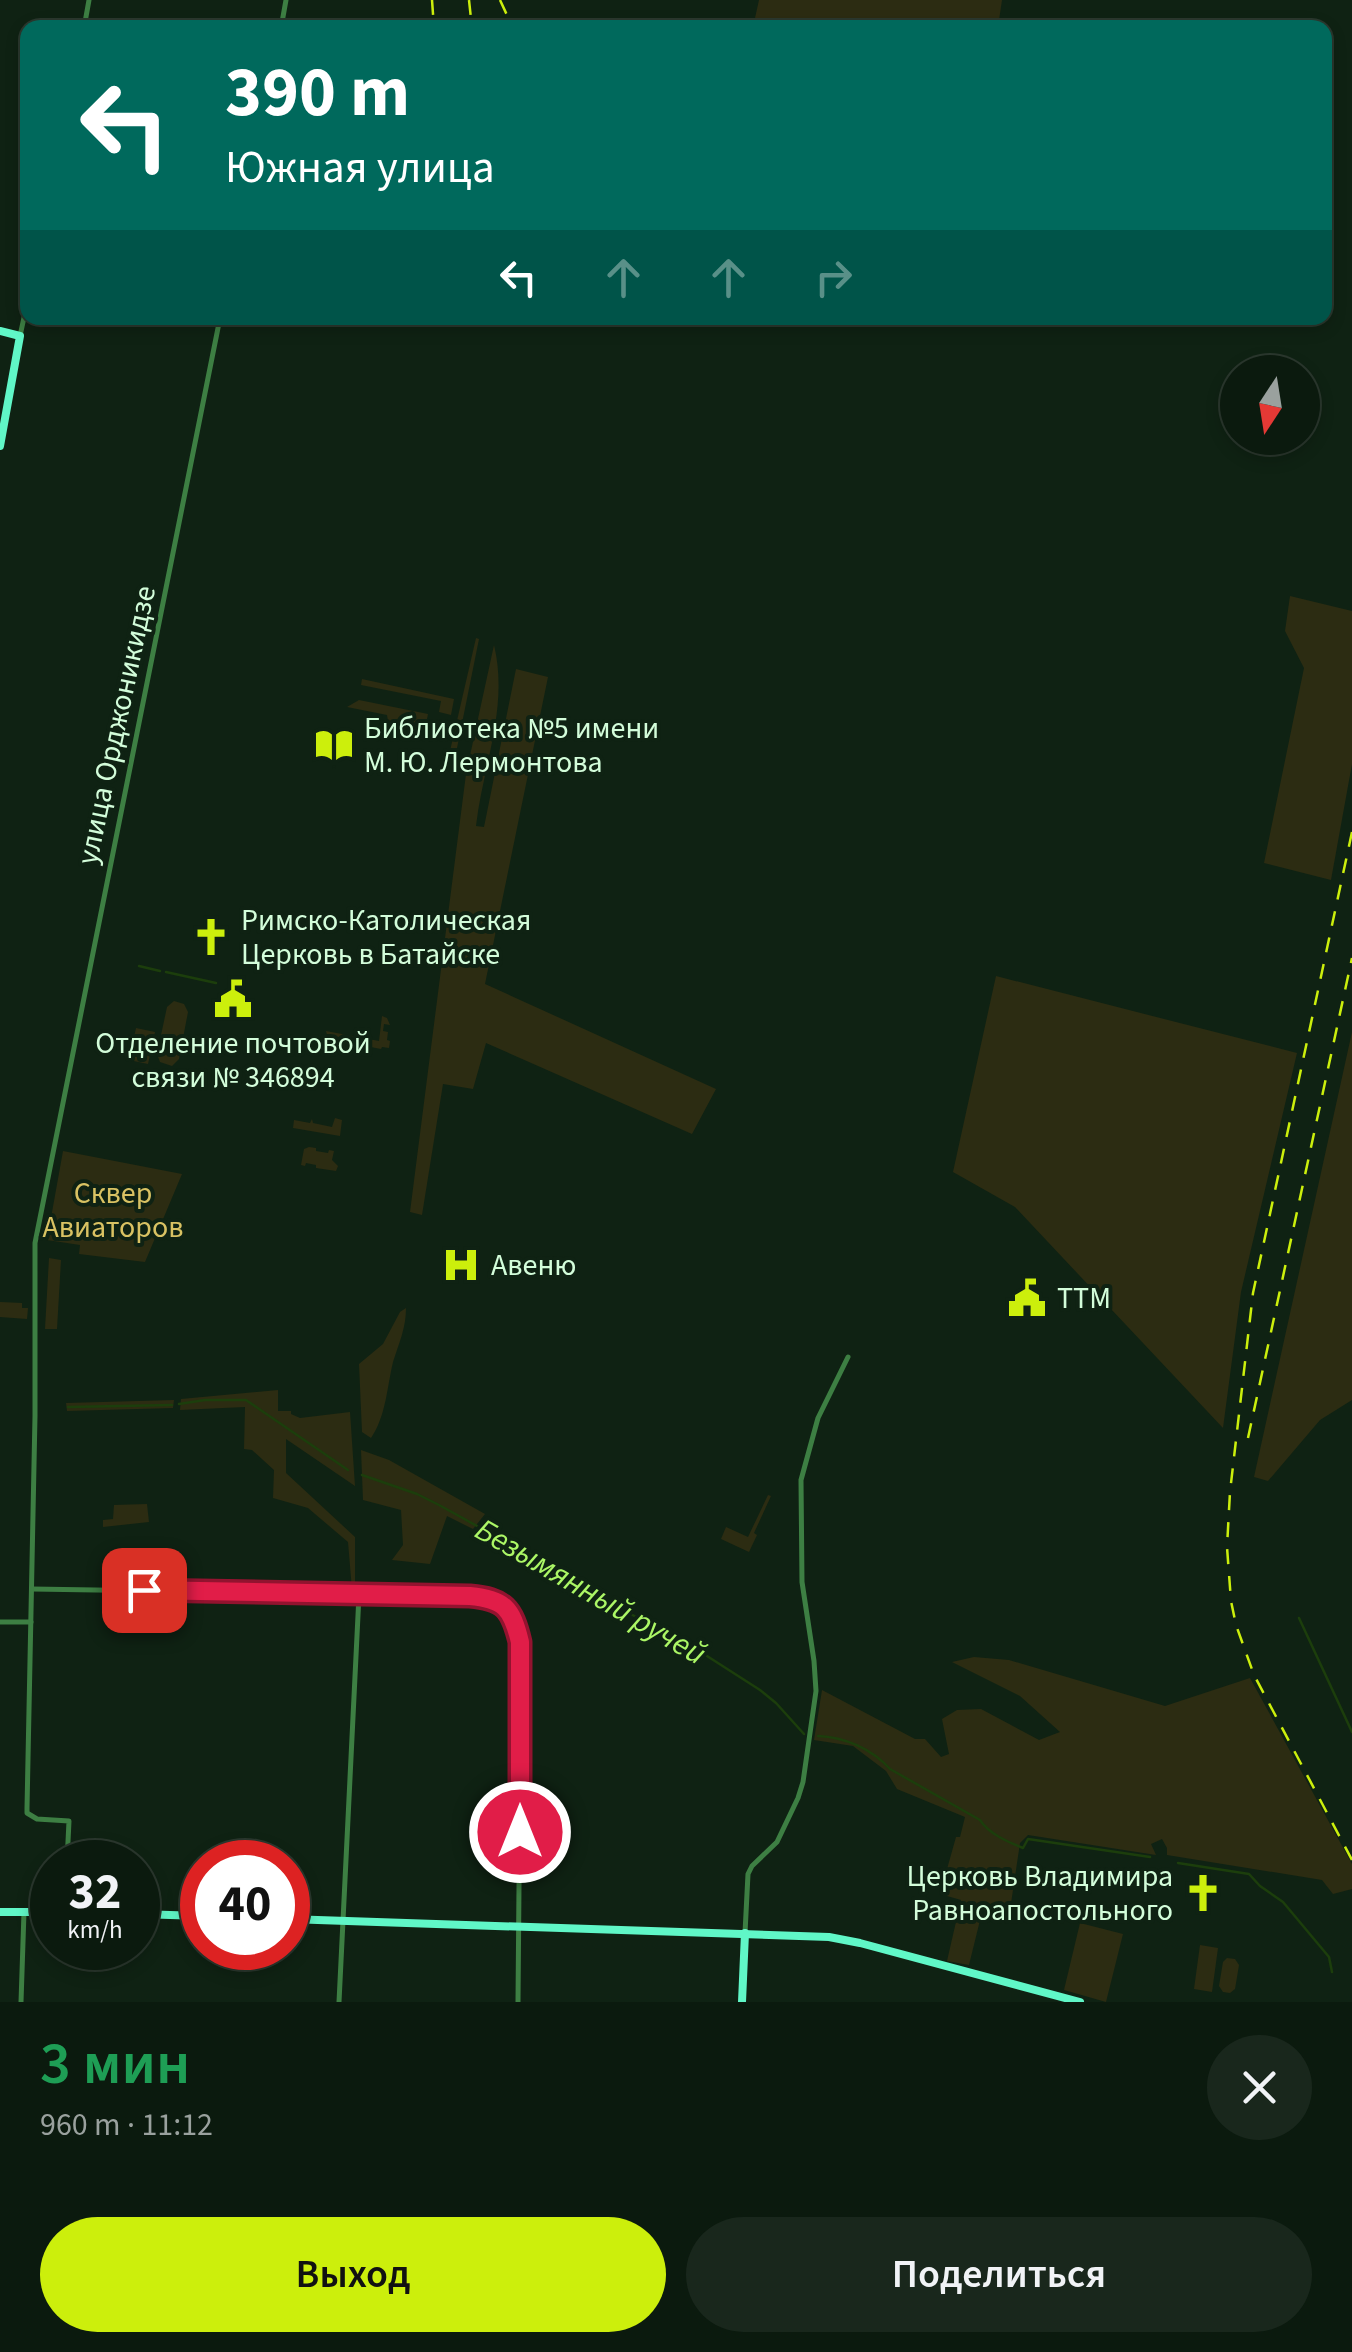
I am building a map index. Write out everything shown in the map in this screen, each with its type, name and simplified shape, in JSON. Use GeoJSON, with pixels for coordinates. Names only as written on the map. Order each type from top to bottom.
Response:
{"type":"FeatureCollection","features":[{"type":"Feature","properties":{"kind":"main road"},"geometry":{"type":"LineString","coordinates":[[0,331],[20,336],[0,446]]}},
{"type":"Feature","properties":{"kind":"main road"},"geometry":{"type":"LineString","coordinates":[[0,1912],[30,1912]]}},
{"type":"Feature","properties":{"kind":"main road"},"geometry":{"type":"LineString","coordinates":[[310,1919],[816,1936],[851,1941],[1080,2002]]}},
{"type":"Feature","properties":{"kind":"main road"},"geometry":{"type":"LineString","coordinates":[[742,2002],[745,1933]]}},
{"type":"Feature","properties":{"kind":"street"},"geometry":{"type":"LineString","coordinates":[[20,336],[22,325]]}},
{"type":"Feature","properties":{"kind":"street","name":"улица Орджоникидзе"},"geometry":{"type":"LineString","coordinates":[[69,1840],[69,1822],[37,1819],[27,1812],[34,1250],[219,325]]}},
{"type":"Feature","properties":{"kind":"street"},"geometry":{"type":"LineString","coordinates":[[745,1933],[748,1874],[780,1837],[798,1798],[804,1773],[816,1691],[802,1582],[801,1480],[818,1418],[848,1357]]}},
{"type":"Feature","properties":{"kind":"street"},"geometry":{"type":"LineString","coordinates":[[32,1589],[497,1600],[508,1610],[517,1630],[521,1656],[518,2002]]}},
{"type":"Feature","properties":{"kind":"street"},"geometry":{"type":"LineString","coordinates":[[339,2002],[359,1595]]}},
{"type":"Feature","properties":{"kind":"street"},"geometry":{"type":"LineString","coordinates":[[0,1622],[31,1622]]}},
{"type":"Feature","properties":{"kind":"street"},"geometry":{"type":"LineString","coordinates":[[21,2002],[24,1912]]}},
{"type":"Feature","properties":{"kind":"green space"},"geometry":{"type":"Polygon","coordinates":[[[759,0],[1002,0],[999,20],[755,20],[759,0]]]}},
{"type":"Feature","properties":{"kind":"green space"},"geometry":{"type":"Polygon","coordinates":[[[1290,596],[1352,611],[1352,764],[1331,880],[1264,863],[1304,668],[1285,631],[1290,596]]]}},
{"type":"Feature","properties":{"kind":"green space"},"geometry":{"type":"Polygon","coordinates":[[[476,638],[479,639],[456,753],[450,751],[476,638]]]}},
{"type":"Feature","properties":{"kind":"green space"},"geometry":{"type":"Polygon","coordinates":[[[494,645],[497,713],[476,826],[484,827],[516,669],[548,677],[485,984],[716,1089],[692,1134],[486,1043],[473,1089],[443,1084],[422,1215],[410,1212],[466,774],[494,645]]]}},
{"type":"Feature","properties":{"kind":"green space"},"geometry":{"type":"Polygon","coordinates":[[[362,679],[454,699],[451,715],[439,712],[441,701],[361,685],[362,679]]]}},
{"type":"Feature","properties":{"kind":"green space"},"geometry":{"type":"Polygon","coordinates":[[[359,700],[428,714],[425,729],[388,721],[387,715],[347,707],[359,700]]]}},
{"type":"Feature","properties":{"kind":"green space"},"geometry":{"type":"Polygon","coordinates":[[[996,976],[1297,1053],[1241,1292],[1223,1428],[1015,1207],[953,1172],[996,976]]]}},
{"type":"Feature","properties":{"kind":"green space"},"geometry":{"type":"Polygon","coordinates":[[[174,1001],[184,1004],[188,1012],[179,1059],[172,1066],[160,1062],[157,1054],[167,1007],[174,1001]]]}},
{"type":"Feature","properties":{"kind":"green space"},"geometry":{"type":"Polygon","coordinates":[[[382,1016],[390,1025],[384,1024],[383,1031],[388,1032],[389,1048],[329,1043],[326,1031],[379,1041],[382,1016]]]}},
{"type":"Feature","properties":{"kind":"green space"},"geometry":{"type":"Polygon","coordinates":[[[136,1028],[155,1032],[148,1064],[129,1060],[136,1028]]]}},
{"type":"Feature","properties":{"kind":"green space"},"geometry":{"type":"Polygon","coordinates":[[[1352,1032],[1352,1400],[1320,1420],[1268,1481],[1254,1477],[1352,1032]]]}},
{"type":"Feature","properties":{"kind":"green space"},"geometry":{"type":"Polygon","coordinates":[[[335,1118],[342,1120],[340,1136],[293,1128],[294,1120],[310,1123],[312,1119],[313,1123],[332,1127],[335,1118]]]}},
{"type":"Feature","properties":{"kind":"green space"},"geometry":{"type":"Polygon","coordinates":[[[304,1149],[334,1151],[336,1171],[301,1165],[304,1149]]]}},
{"type":"Feature","properties":{"kind":"green space","name":"Сквер Авиаторов"},"geometry":{"type":"Polygon","coordinates":[[[63,1151],[182,1174],[145,1262],[79,1254],[80,1245],[47,1240],[63,1151]]]}},
{"type":"Feature","properties":{"kind":"green space"},"geometry":{"type":"Polygon","coordinates":[[[49,1258],[61,1260],[57,1329],[45,1329],[49,1258]]]}},
{"type":"Feature","properties":{"kind":"green space"},"geometry":{"type":"Polygon","coordinates":[[[0,1302],[22,1303],[22,1308],[28,1308],[27,1319],[0,1317],[0,1302]]]}},
{"type":"Feature","properties":{"kind":"green space"},"geometry":{"type":"Polygon","coordinates":[[[406,1308],[383,1411],[371,1438],[362,1432],[359,1364],[383,1344],[406,1308]]]}},
{"type":"Feature","properties":{"kind":"green space"},"geometry":{"type":"Polygon","coordinates":[[[278,1390],[278,1411],[291,1411],[300,1418],[350,1412],[355,1486],[286,1439],[286,1473],[355,1537],[355,1589],[352,1590],[348,1542],[308,1508],[273,1498],[274,1470],[252,1450],[244,1449],[245,1407],[180,1410],[181,1399],[278,1390]]]}},
{"type":"Feature","properties":{"kind":"green space"},"geometry":{"type":"Polygon","coordinates":[[[174,1400],[173,1408],[67,1411],[66,1403],[174,1400]]]}},
{"type":"Feature","properties":{"kind":"green space"},"geometry":{"type":"Polygon","coordinates":[[[361,1450],[389,1460],[485,1514],[473,1529],[447,1516],[430,1564],[392,1560],[403,1545],[401,1510],[363,1500],[361,1450]]]}},
{"type":"Feature","properties":{"kind":"green space"},"geometry":{"type":"Polygon","coordinates":[[[768,1495],[771,1496],[749,1552],[721,1539],[726,1527],[748,1537],[768,1495]]]}},
{"type":"Feature","properties":{"kind":"green space"},"geometry":{"type":"Polygon","coordinates":[[[147,1504],[149,1522],[103,1527],[103,1520],[113,1519],[114,1505],[147,1504]]]}},
{"type":"Feature","properties":{"kind":"green space"},"geometry":{"type":"Polygon","coordinates":[[[974,1657],[1009,1660],[1165,1706],[1250,1678],[1352,1864],[1352,1889],[1333,1894],[1322,1880],[1167,1855],[1162,1839],[1151,1844],[1156,1855],[1028,1835],[1020,1843],[1010,1910],[984,1904],[969,1965],[947,1961],[961,1900],[940,1894],[965,1817],[897,1789],[886,1771],[853,1746],[814,1740],[822,1690],[915,1739],[925,1739],[941,1757],[949,1754],[942,1719],[957,1710],[981,1709],[1039,1740],[1060,1732],[1020,1696],[952,1662],[974,1657]]]}},
{"type":"Feature","properties":{"kind":"green space"},"geometry":{"type":"Polygon","coordinates":[[[1080,1923],[1123,1934],[1106,2002],[1064,1990],[1080,1923]]]}},
{"type":"Feature","properties":{"kind":"green space"},"geometry":{"type":"Polygon","coordinates":[[[1200,1945],[1218,1948],[1212,1992],[1194,1989],[1200,1945]]]}},
{"type":"Feature","properties":{"kind":"green space"},"geometry":{"type":"Polygon","coordinates":[[[1227,1958],[1235,1959],[1239,1965],[1235,1989],[1230,1993],[1219,1986],[1227,1958]]]}},
{"type":"Feature","properties":{"kind":"waterway"},"geometry":{"type":"LineString","coordinates":[[139,966],[160,971]]}},
{"type":"Feature","properties":{"kind":"waterway"},"geometry":{"type":"LineString","coordinates":[[166,972],[216,983]]}},
{"type":"Feature","properties":{"kind":"waterway","name":"Безымянный ручей"},"geometry":{"type":"LineString","coordinates":[[179,1404],[246,1400],[348,1470]]}},
{"type":"Feature","properties":{"kind":"waterway"},"geometry":{"type":"LineString","coordinates":[[68,1407],[172,1405]]}},
{"type":"Feature","properties":{"kind":"waterway","name":"Безымянный ручей"},"geometry":{"type":"LineString","coordinates":[[362,1475],[439,1505],[707,1656],[760,1690],[804,1734]]}},
{"type":"Feature","properties":{"kind":"waterway"},"geometry":{"type":"LineString","coordinates":[[1299,1618],[1352,1732]]}},
{"type":"Feature","properties":{"kind":"waterway"},"geometry":{"type":"LineString","coordinates":[[818,1736],[857,1745],[890,1769],[980,1820],[999,1837],[1023,1848],[1028,1839],[1150,1857]]}},
{"type":"Feature","properties":{"kind":"waterway"},"geometry":{"type":"LineString","coordinates":[[1178,1863],[1249,1874],[1283,1902],[1329,1957],[1332,1972]]}},
{"type":"Feature","properties":{"kind":"railway"},"geometry":{"type":"LineString","coordinates":[[432,0],[433,20]]}},
{"type":"Feature","properties":{"kind":"railway"},"geometry":{"type":"LineString","coordinates":[[469,0],[471,20]]}},
{"type":"Feature","properties":{"kind":"railway"},"geometry":{"type":"LineString","coordinates":[[500,0],[509,20]]}},
{"type":"Feature","properties":{"kind":"railway"},"geometry":{"type":"LineString","coordinates":[[1352,832],[1253,1293],[1227,1547],[1236,1625],[1254,1675],[1352,1860]]}},
{"type":"Feature","properties":{"kind":"railway"},"geometry":{"type":"LineString","coordinates":[[1248,1438],[1352,958]]}},
{"type":"Feature","properties":{"kind":"place","name":"Библиотека №5 имени М. Ю. Лермонтова"},"geometry":{"type":"Point","coordinates":[334,745]}},
{"type":"Feature","properties":{"kind":"place","name":"Римско-Католическая Церковь в Батайске"},"geometry":{"type":"Point","coordinates":[211,937]}},
{"type":"Feature","properties":{"kind":"place","name":"Отделение почтовой связи № 346894"},"geometry":{"type":"Point","coordinates":[233,999]}},
{"type":"Feature","properties":{"kind":"place","name":"Авеню"},"geometry":{"type":"Point","coordinates":[461,1265]}},
{"type":"Feature","properties":{"kind":"place","name":"ТТМ"},"geometry":{"type":"Point","coordinates":[1027,1298]}},
{"type":"Feature","properties":{"kind":"place","name":"Церковь Владимира Равноапостольного"},"geometry":{"type":"Point","coordinates":[1203,1893]}},
{"type":"Feature","properties":{"kind":"route"},"geometry":{"type":"LineString","coordinates":[[144,1590],[470,1596],[497,1600],[513,1618],[520,1642],[520,1832]]}}]}
